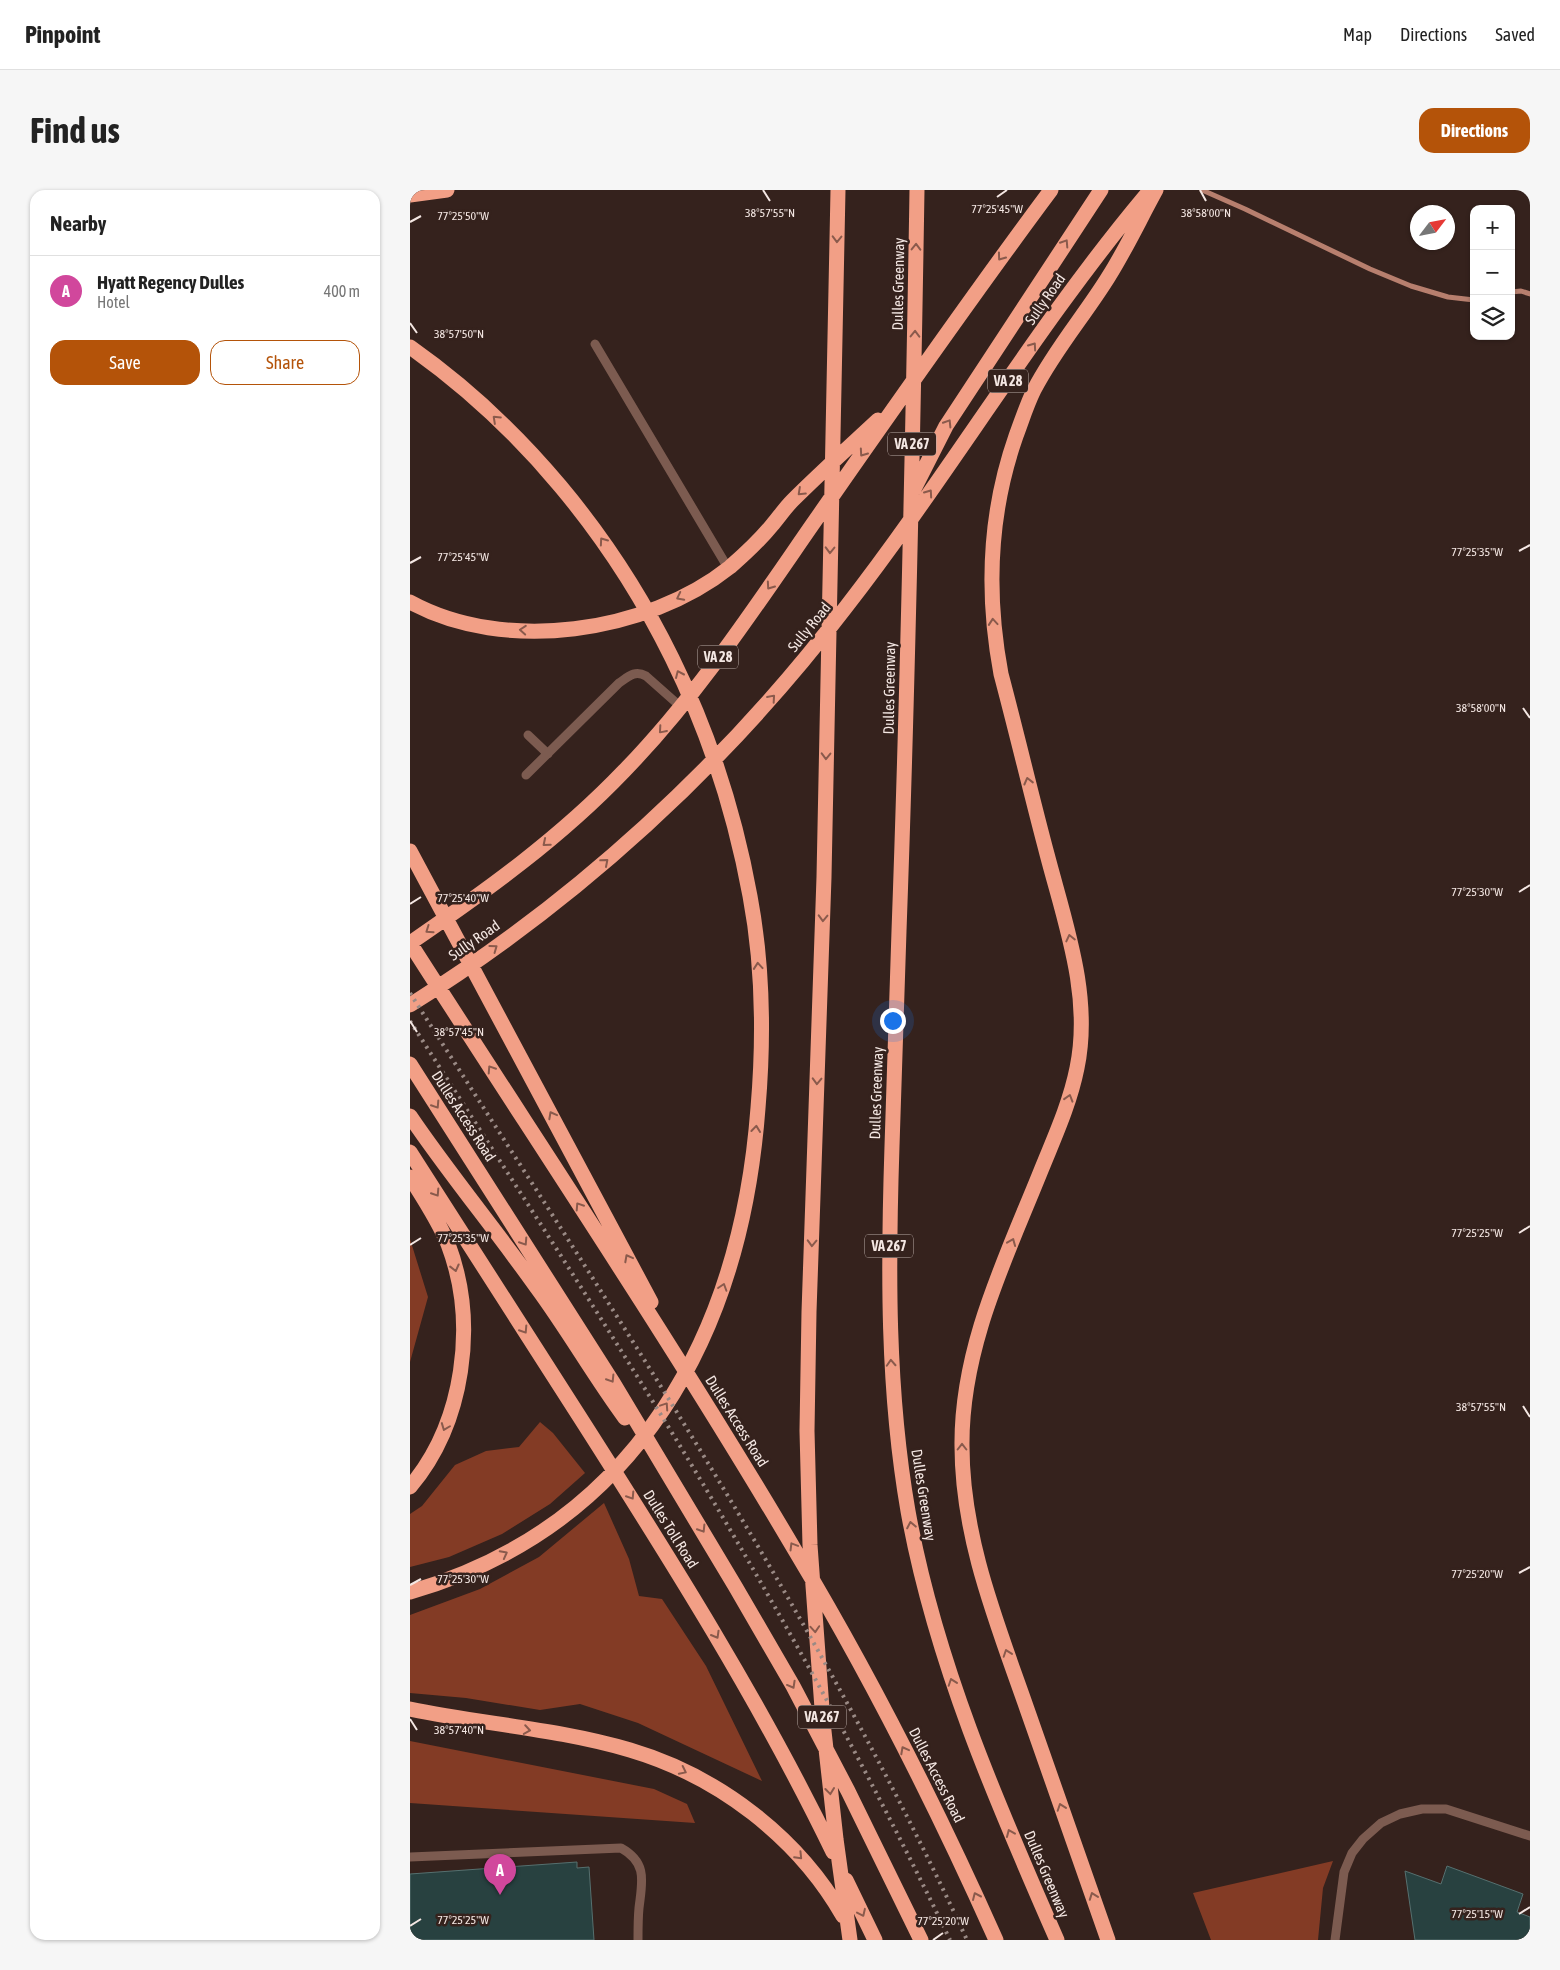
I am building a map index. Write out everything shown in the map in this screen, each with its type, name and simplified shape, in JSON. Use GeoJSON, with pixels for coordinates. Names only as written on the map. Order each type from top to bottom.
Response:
{"type":"FeatureCollection","features":[{"type":"Feature","properties":{"kind":"highway"},"geometry":{"type":"LineString","coordinates":[[410,196],[447,190]]}},
{"type":"Feature","properties":{"kind":"highway","name":"VA 267"},"geometry":{"type":"LineString","coordinates":[[838,190],[826,707],[824,887],[809,1312],[808,1493],[813,1600],[824,1740],[850,1940]]}},
{"type":"Feature","properties":{"kind":"highway","name":"Dulles Greenway"},"geometry":{"type":"LineString","coordinates":[[917,190],[905,772],[889,1249],[890,1334],[896,1421],[906,1499],[915,1549],[925,1592],[949,1674],[978,1755],[1057,1940]]}},
{"type":"Feature","properties":{"kind":"highway","name":"VA 28"},"geometry":{"type":"LineString","coordinates":[[410,943],[498,882],[543,846],[602,793],[647,747],[681,707],[733,638],[901,398],[1051,190]]}},
{"type":"Feature","properties":{"kind":"highway"},"geometry":{"type":"LineString","coordinates":[[870,575],[888,546],[924,467],[946,426],[1101,190]]}},
{"type":"Feature","properties":{"kind":"highway","name":"Sully Road"},"geometry":{"type":"LineString","coordinates":[[410,1005],[565,896],[627,843],[739,734],[800,666],[870,575],[1084,274],[1150,190]]}},
{"type":"Feature","properties":{"kind":"highway"},"geometry":{"type":"LineString","coordinates":[[1108,1940],[986,1589],[969,1526],[964,1496],[962,1445],[966,1385],[979,1329],[994,1287],[1061,1122],[1077,1069],[1080,1044],[1080,995],[1071,941],[996,649],[991,580],[998,506],[1012,448],[1033,392],[1060,345],[1109,276],[1156,190]]}},
{"type":"Feature","properties":{"kind":"highway"},"geometry":{"type":"LineString","coordinates":[[410,348],[472,397],[535,458],[594,528],[630,582],[659,632],[678,669],[728,801],[744,865],[756,934],[761,1010],[760,1072],[754,1150],[743,1211],[727,1274],[706,1333],[687,1370],[657,1418],[621,1464],[589,1496],[532,1538],[504,1555],[457,1576],[410,1592]]}},
{"type":"Feature","properties":{"kind":"highway"},"geometry":{"type":"LineString","coordinates":[[410,602],[456,620],[496,628],[537,632],[579,629],[613,622],[652,610],[691,592],[728,568],[760,539],[790,502],[901,398]]}},
{"type":"Feature","properties":{"kind":"highway"},"geometry":{"type":"LineString","coordinates":[[410,851],[700,1394]]}},
{"type":"Feature","properties":{"kind":"highway","name":"Dulles Access Road"},"geometry":{"type":"LineString","coordinates":[[410,943],[700,1394],[797,1554],[853,1653],[948,1835],[996,1940]]}},
{"type":"Feature","properties":{"kind":"highway","name":"Dulles Access Road"},"geometry":{"type":"LineString","coordinates":[[410,1064],[614,1384],[793,1686],[874,1841],[921,1940]]}},
{"type":"Feature","properties":{"kind":"highway"},"geometry":{"type":"LineString","coordinates":[[410,1116],[437,1155],[539,1290],[604,1391],[676,1488]]}},
{"type":"Feature","properties":{"kind":"highway","name":"Dulles Toll Road"},"geometry":{"type":"LineString","coordinates":[[410,1152],[648,1524],[709,1623],[766,1723],[822,1831],[875,1940]]}},
{"type":"Feature","properties":{"kind":"highway"},"geometry":{"type":"LineString","coordinates":[[410,1178],[434,1216],[448,1246],[457,1277],[463,1328],[460,1370],[451,1411],[438,1446],[410,1487]]}},
{"type":"Feature","properties":{"kind":"highway"},"geometry":{"type":"LineString","coordinates":[[410,1709],[603,1743],[650,1757],[688,1773],[733,1800],[781,1838],[813,1871],[826,1888],[857,1940]]}},
{"type":"Feature","properties":{"kind":"lane"},"geometry":{"type":"LineString","coordinates":[[595,344],[728,568]]}},
{"type":"Feature","properties":{"kind":"lane"},"geometry":{"type":"LineString","coordinates":[[526,775],[619,683],[635,673],[641,673],[646,676],[681,707]]}},
{"type":"Feature","properties":{"kind":"lane"},"geometry":{"type":"LineString","coordinates":[[528,734],[548,754]]}},
{"type":"Feature","properties":{"kind":"lane"},"geometry":{"type":"LineString","coordinates":[[1335,1940],[1344,1872],[1352,1853],[1363,1839],[1381,1823],[1400,1814],[1422,1809],[1446,1809],[1530,1836]]}},
{"type":"Feature","properties":{"kind":"lane"},"geometry":{"type":"LineString","coordinates":[[410,1857],[621,1848],[631,1854],[639,1865],[643,1882],[639,1909],[638,1940]]}},
{"type":"Feature","properties":{"kind":"shaded area"},"geometry":{"type":"Polygon","coordinates":[[[410,1239],[428,1297],[410,1362],[410,1239]]]}},
{"type":"Feature","properties":{"kind":"shaded area"},"geometry":{"type":"Polygon","coordinates":[[[540,1422],[553,1433],[585,1473],[550,1504],[502,1534],[449,1557],[410,1567],[410,1514],[422,1506],[455,1465],[486,1451],[519,1447],[540,1422]]]}},
{"type":"Feature","properties":{"kind":"shaded area"},"geometry":{"type":"Polygon","coordinates":[[[604,1503],[629,1559],[639,1596],[662,1599],[706,1666],[762,1781],[638,1723],[580,1704],[540,1710],[466,1698],[410,1693],[410,1615],[480,1589],[539,1557],[604,1503]]]}},
{"type":"Feature","properties":{"kind":"shaded area"},"geometry":{"type":"Polygon","coordinates":[[[410,1741],[654,1789],[687,1804],[695,1823],[410,1803],[410,1741]]]}},
{"type":"Feature","properties":{"kind":"shaded area"},"geometry":{"type":"Polygon","coordinates":[[[1333,1861],[1323,1888],[1318,1940],[1211,1940],[1193,1893],[1333,1861]]]}},
{"type":"Feature","properties":{"kind":"building"},"geometry":{"type":"Polygon","coordinates":[[[577,1862],[577,1868],[589,1867],[594,1940],[410,1940],[410,1874],[577,1862]]]}},
{"type":"Feature","properties":{"kind":"building"},"geometry":{"type":"Polygon","coordinates":[[[1447,1866],[1523,1894],[1517,1912],[1530,1917],[1530,1940],[1415,1940],[1405,1871],[1441,1884],[1447,1866]]]}},
{"type":"Feature","properties":{"kind":"waterway"},"geometry":{"type":"LineString","coordinates":[[1202,190],[1370,269],[1411,286],[1448,297],[1470,300]]}},
{"type":"Feature","properties":{"kind":"waterway"},"geometry":{"type":"LineString","coordinates":[[1515,292],[1521,291],[1530,294]]}},
{"type":"Feature","properties":{"kind":"railway"},"geometry":{"type":"LineString","coordinates":[[410,993],[632,1341],[775,1575],[843,1695],[907,1816],[967,1940]]}},
{"type":"Feature","properties":{"kind":"railway"},"geometry":{"type":"LineString","coordinates":[[410,1021],[629,1363],[733,1535],[830,1706],[892,1822],[950,1940]]}},
{"type":"Feature","properties":{"kind":"place","name":"Hyatt Regency Dulles"},"geometry":{"type":"Point","coordinates":[500,1895]}}]}
